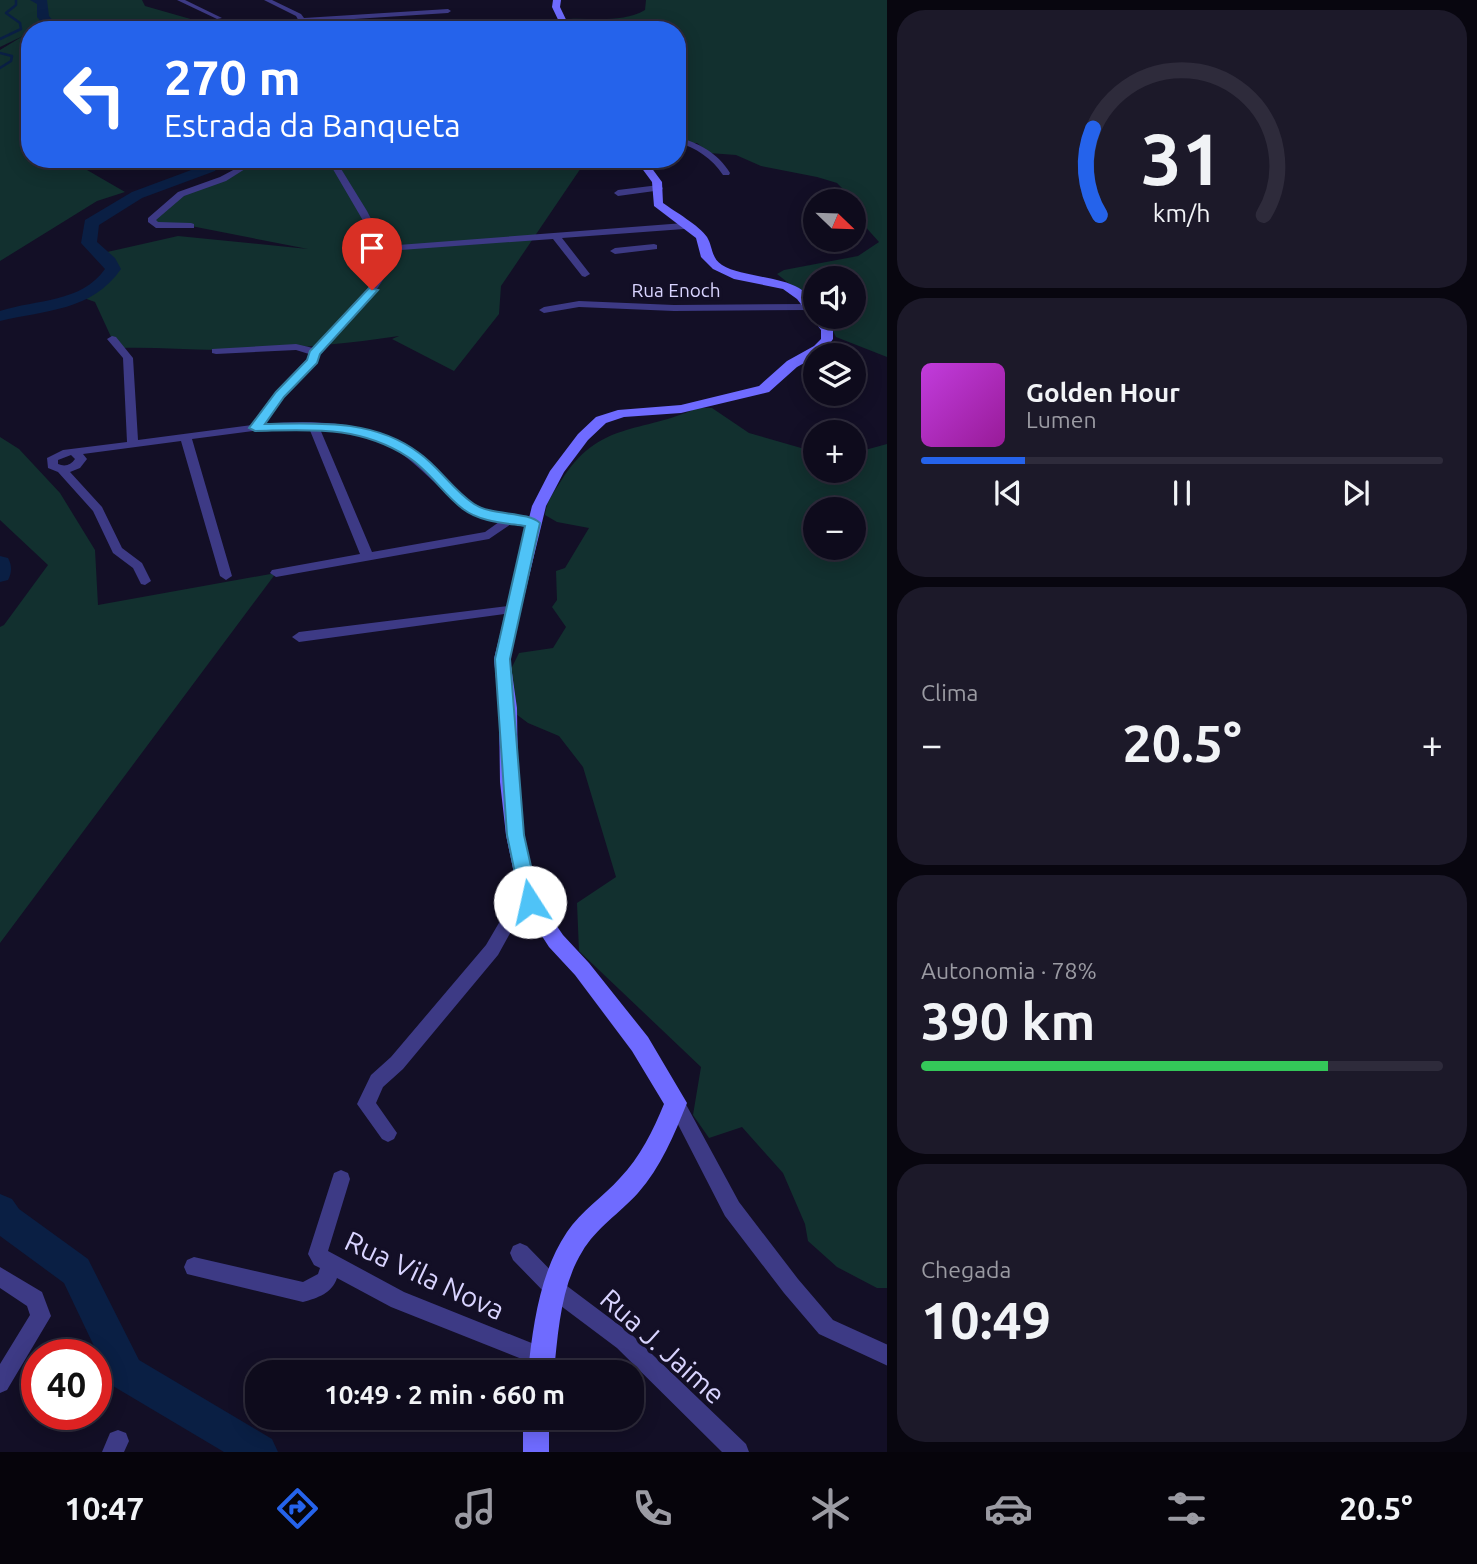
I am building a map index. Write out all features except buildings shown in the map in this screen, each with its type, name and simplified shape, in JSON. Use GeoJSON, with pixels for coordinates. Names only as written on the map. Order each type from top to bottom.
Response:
{"type":"FeatureCollection","features":[{"type":"Feature","properties":{"kind":"street"},"geometry":{"type":"LineString","coordinates":[[180,0],[219,18]]}},
{"type":"Feature","properties":{"kind":"street"},"geometry":{"type":"LineString","coordinates":[[267,0],[292,11],[304,20],[448,11]]}},
{"type":"Feature","properties":{"kind":"street"},"geometry":{"type":"LineString","coordinates":[[557,0],[556,7],[563,21]]}},
{"type":"Feature","properties":{"kind":"street"},"geometry":{"type":"LineString","coordinates":[[686,143],[722,164],[726,173]]}},
{"type":"Feature","properties":{"kind":"street"},"geometry":{"type":"LineString","coordinates":[[191,226],[156,225],[151,220],[181,194],[223,179],[241,168]]}},
{"type":"Feature","properties":{"kind":"street"},"geometry":{"type":"LineString","coordinates":[[255,428],[280,394],[372,290],[387,266],[382,249],[336,168]]}},
{"type":"Feature","properties":{"kind":"street"},"geometry":{"type":"LineString","coordinates":[[646,168],[659,187],[658,204],[701,237],[707,257],[717,267],[738,276],[787,286],[803,299]]}},
{"type":"Feature","properties":{"kind":"street"},"geometry":{"type":"LineString","coordinates":[[618,193],[659,187]]}},
{"type":"Feature","properties":{"kind":"street"},"geometry":{"type":"LineString","coordinates":[[382,249],[684,226]]}},
{"type":"Feature","properties":{"kind":"street"},"geometry":{"type":"LineString","coordinates":[[642,230],[661,257]]}},
{"type":"Feature","properties":{"kind":"street"},"geometry":{"type":"LineString","coordinates":[[555,235],[584,274]]}},
{"type":"Feature","properties":{"kind":"street"},"geometry":{"type":"LineString","coordinates":[[615,251],[654,247]]}},
{"type":"Feature","properties":{"kind":"street","name":"Rua Enoch"},"geometry":{"type":"LineString","coordinates":[[544,310],[579,304],[674,308],[803,307]]}},
{"type":"Feature","properties":{"kind":"street"},"geometry":{"type":"LineString","coordinates":[[826,329],[828,338],[818,349],[792,364],[764,389],[681,409],[624,413],[601,420],[577,443],[557,471],[533,523],[502,659],[509,729],[509,782],[515,835],[530,902],[544,924],[640,1044],[676,1103],[732,1209],[791,1286],[825,1326],[887,1356]]}},
{"type":"Feature","properties":{"kind":"street"},"geometry":{"type":"LineString","coordinates":[[112,339],[128,358],[133,442]]}},
{"type":"Feature","properties":{"kind":"street"},"geometry":{"type":"LineString","coordinates":[[216,351],[296,347],[306,348],[314,354]]}},
{"type":"Feature","properties":{"kind":"street"},"geometry":{"type":"LineString","coordinates":[[145,581],[138,566],[117,550],[98,510],[62,470],[79,463],[79,456],[75,453],[133,442],[255,428],[313,425],[355,429],[400,446],[414,455],[469,507],[489,516],[533,523]]}},
{"type":"Feature","properties":{"kind":"street"},"geometry":{"type":"LineString","coordinates":[[313,425],[367,555]]}},
{"type":"Feature","properties":{"kind":"street"},"geometry":{"type":"LineString","coordinates":[[187,437],[226,576]]}},
{"type":"Feature","properties":{"kind":"street"},"geometry":{"type":"LineString","coordinates":[[276,573],[489,535],[509,520]]}},
{"type":"Feature","properties":{"kind":"street"},"geometry":{"type":"LineString","coordinates":[[299,637],[515,609]]}},
{"type":"Feature","properties":{"kind":"street"},"geometry":{"type":"LineString","coordinates":[[388,1133],[366,1104],[377,1081],[397,1063],[492,950],[511,917],[523,868]]}},
{"type":"Feature","properties":{"kind":"street"},"geometry":{"type":"LineString","coordinates":[[543,1360],[547,1325],[570,1250],[593,1218],[627,1189],[650,1161],[676,1103]]}},
{"type":"Feature","properties":{"kind":"street","name":"Rua Vila Nova"},"geometry":{"type":"LineString","coordinates":[[341,1179],[318,1254],[330,1264],[398,1300],[531,1360]]}},
{"type":"Feature","properties":{"kind":"street","name":"Rua J. Jaime"},"geometry":{"type":"LineString","coordinates":[[520,1253],[556,1290],[624,1341],[738,1452]]}},
{"type":"Feature","properties":{"kind":"street"},"geometry":{"type":"LineString","coordinates":[[194,1267],[303,1292],[315,1289],[327,1280],[330,1264]]}},
{"type":"Feature","properties":{"kind":"street"},"geometry":{"type":"LineString","coordinates":[[0,1277],[35,1299],[41,1316],[0,1383]]}},
{"type":"Feature","properties":{"kind":"street"},"geometry":{"type":"LineString","coordinates":[[536,1430],[536,1452]]}},
{"type":"Feature","properties":{"kind":"green space"},"geometry":{"type":"Polygon","coordinates":[[[0,0],[142,0],[145,6],[198,21],[21,21],[21,37],[0,47],[0,0]]]}},
{"type":"Feature","properties":{"kind":"green space"},"geometry":{"type":"Polygon","coordinates":[[[646,0],[887,0],[887,357],[866,349],[866,343],[851,343],[836,337],[832,329],[866,329],[866,266],[805,266],[858,256],[879,242],[866,227],[866,189],[843,189],[837,183],[817,177],[761,166],[736,155],[709,153],[697,143],[686,143],[686,21],[569,19],[608,19],[645,10],[646,0]]]}},
{"type":"Feature","properties":{"kind":"green space"},"geometry":{"type":"Polygon","coordinates":[[[21,37],[21,168],[84,168],[125,192],[97,201],[0,261],[0,50],[21,37]]]}},
{"type":"Feature","properties":{"kind":"green space"},"geometry":{"type":"Polygon","coordinates":[[[240,168],[581,168],[501,286],[499,314],[454,371],[392,339],[399,336],[263,349],[121,348],[112,339],[95,302],[84,298],[111,277],[112,269],[94,255],[178,236],[308,249],[191,226],[164,226],[151,220],[181,194],[223,179],[240,168]]]}},
{"type":"Feature","properties":{"kind":"green space"},"geometry":{"type":"Polygon","coordinates":[[[803,266],[803,295],[777,274],[803,266]]]}},
{"type":"Feature","properties":{"kind":"green space"},"geometry":{"type":"Polygon","coordinates":[[[697,408],[712,408],[749,433],[803,449],[803,483],[866,483],[866,450],[887,444],[887,1288],[877,1288],[837,1267],[808,1241],[805,1224],[783,1173],[742,1127],[709,1138],[693,1115],[701,1067],[579,951],[577,903],[616,877],[583,767],[559,736],[528,723],[508,708],[511,669],[519,653],[553,648],[566,627],[552,607],[557,600],[556,571],[565,568],[589,528],[557,522],[545,515],[551,497],[575,461],[590,448],[622,431],[697,408]]]}},
{"type":"Feature","properties":{"kind":"green space"},"geometry":{"type":"Polygon","coordinates":[[[0,437],[19,449],[60,493],[95,550],[98,605],[276,573],[0,943],[0,627],[48,565],[0,520],[0,437]]]}},
{"type":"Feature","properties":{"kind":"waterway"},"geometry":{"type":"LineString","coordinates":[[0,39],[21,29],[20,23],[6,13],[16,5],[16,0]]}},
{"type":"Feature","properties":{"kind":"waterway"},"geometry":{"type":"LineString","coordinates":[[36,0],[43,2],[43,17],[47,21]]}},
{"type":"Feature","properties":{"kind":"waterway"},"geometry":{"type":"LineString","coordinates":[[0,53],[12,56],[11,61],[0,68]]}},
{"type":"Feature","properties":{"kind":"waterway"},"geometry":{"type":"LineString","coordinates":[[0,316],[62,303],[92,292],[104,282],[113,269],[109,261],[89,243],[91,223],[137,195],[210,168]]}},
{"type":"Feature","properties":{"kind":"waterway"},"geometry":{"type":"LineString","coordinates":[[0,563],[0,575]]}},
{"type":"Feature","properties":{"kind":"waterway"},"geometry":{"type":"LineString","coordinates":[[0,1211],[7,1221],[76,1271],[126,1373],[259,1452]]}},
{"type":"Feature","properties":{"kind":"route"},"geometry":{"type":"LineString","coordinates":[[372,290],[280,394],[255,428],[338,426],[380,437],[414,455],[469,507],[489,516],[533,523],[502,659],[508,708],[509,782],[515,835],[530,902]]}}]}
